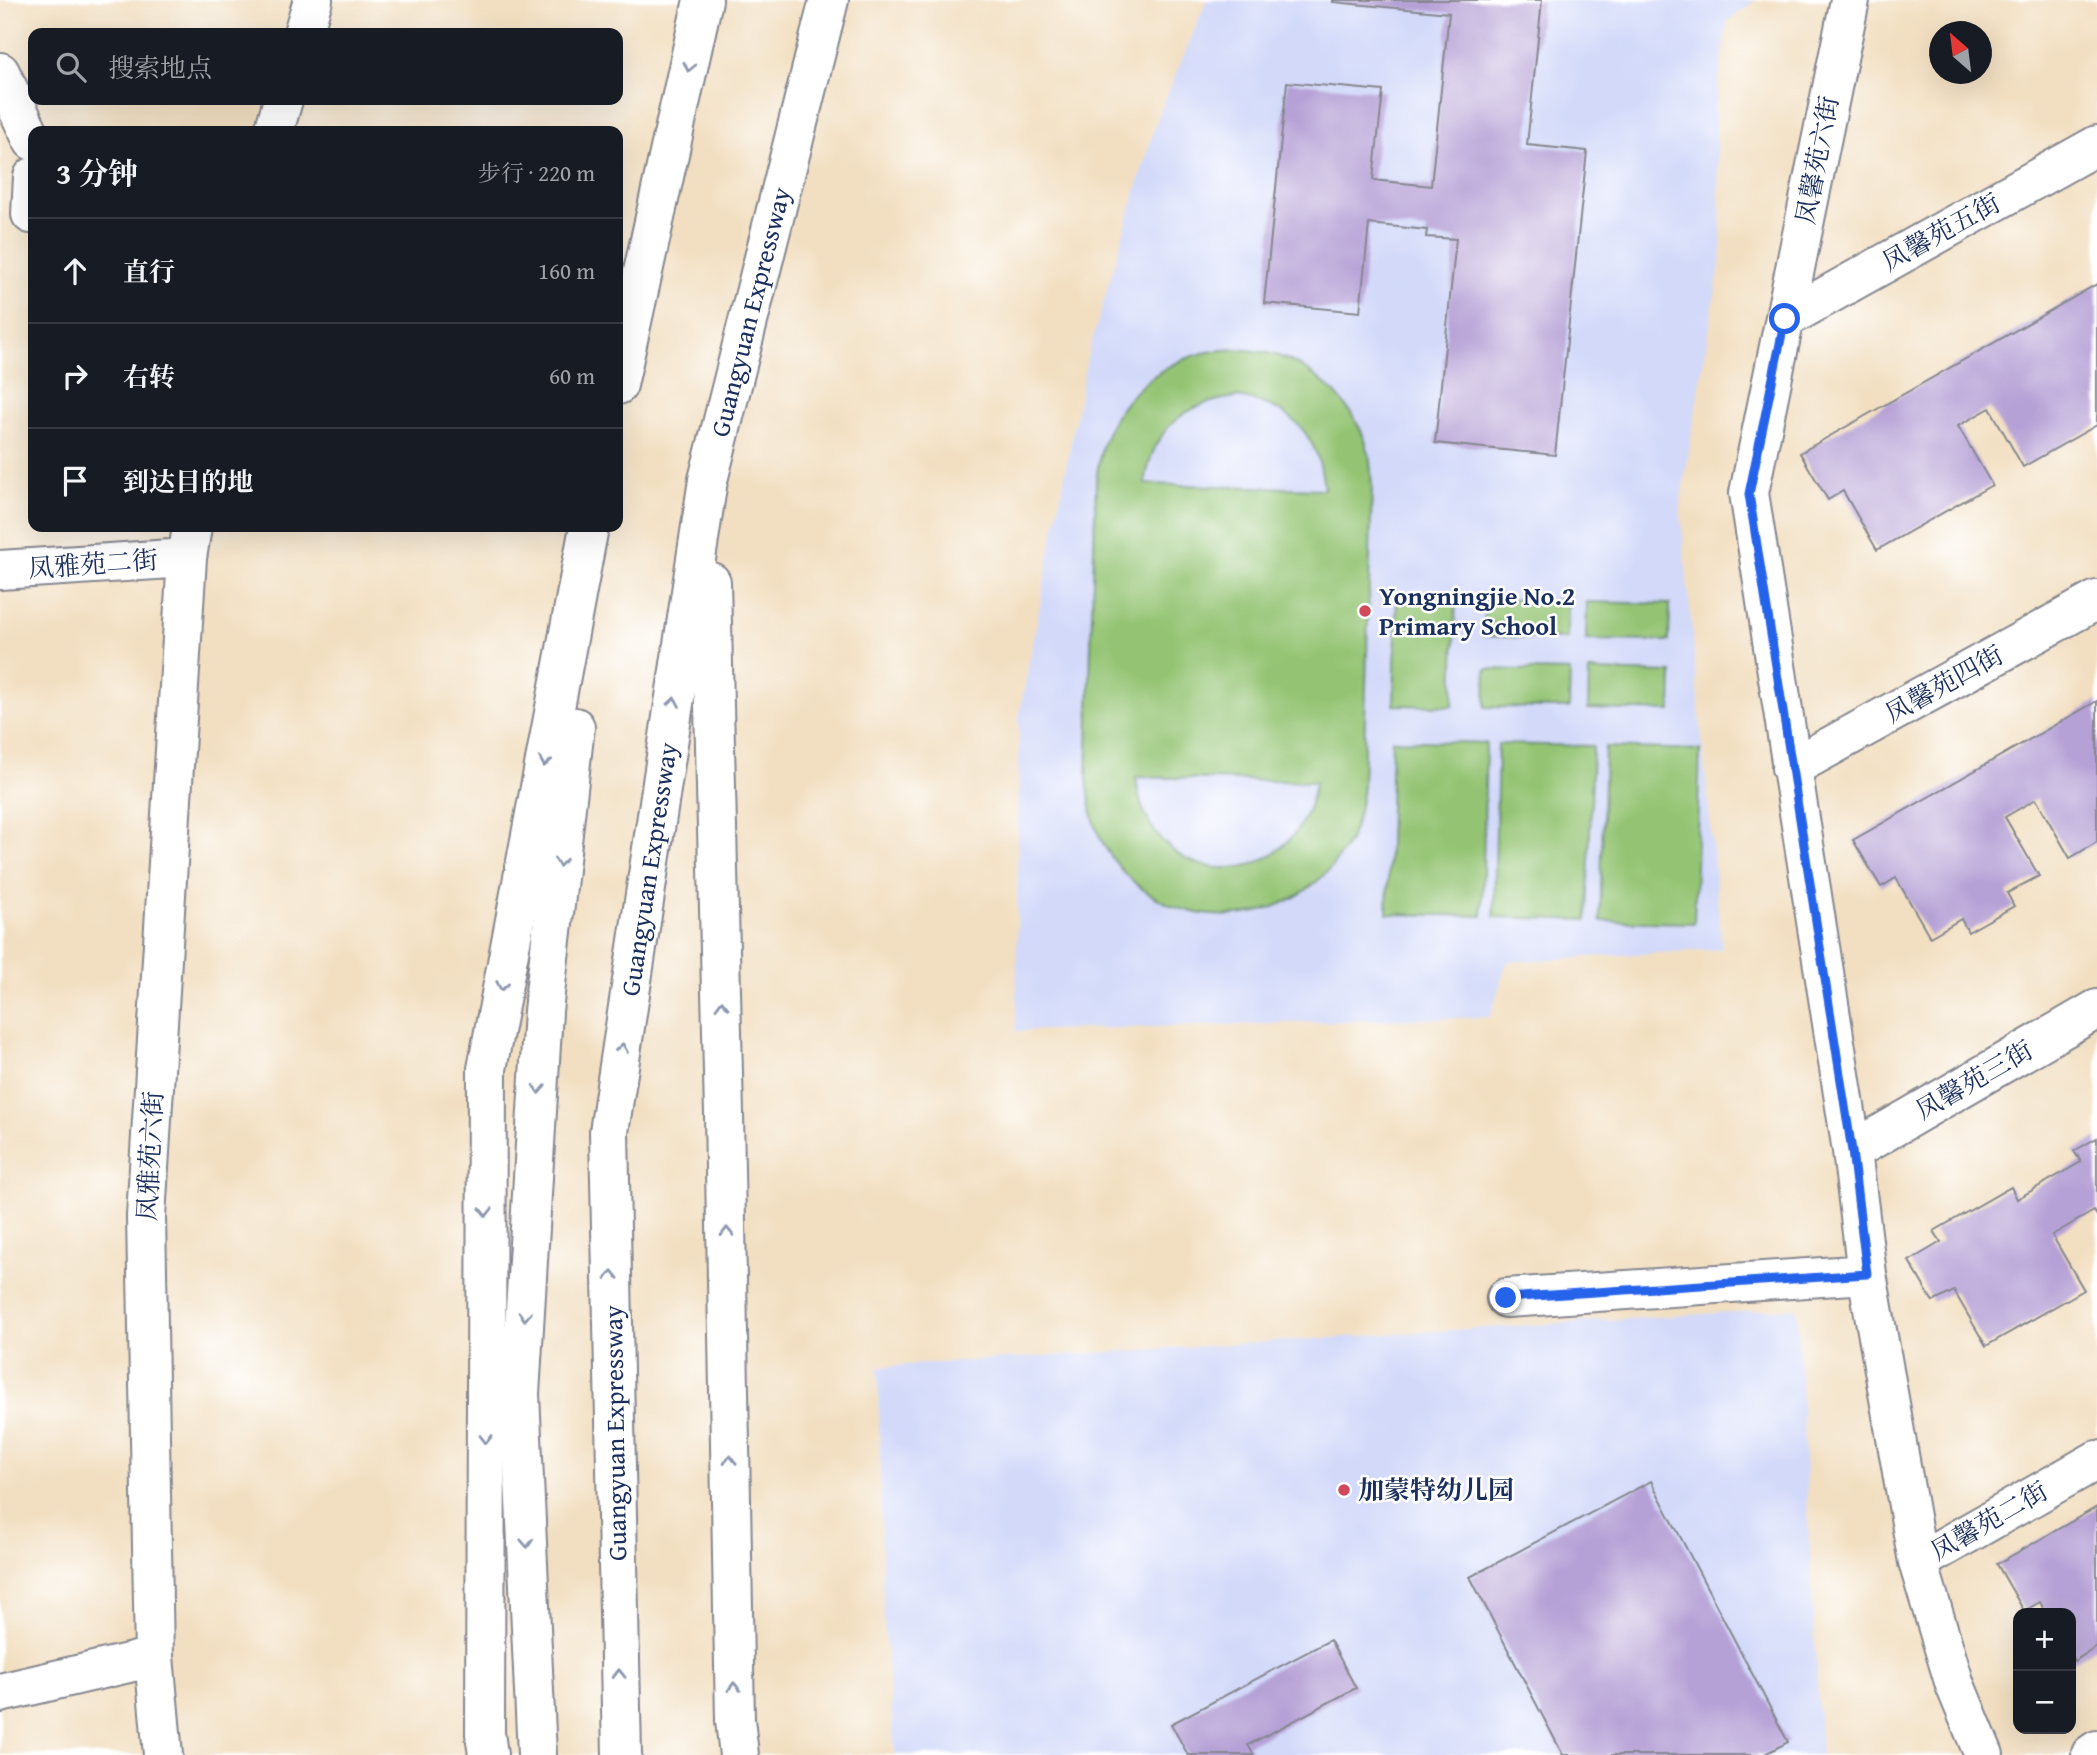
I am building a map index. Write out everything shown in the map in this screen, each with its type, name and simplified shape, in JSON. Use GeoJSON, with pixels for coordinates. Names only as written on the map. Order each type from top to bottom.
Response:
{"type":"FeatureCollection","features":[{"type":"Feature","properties":{"kind":"main road"},"geometry":{"type":"LineString","coordinates":[[305,28],[313,0]]}},
{"type":"Feature","properties":{"kind":"main road"},"geometry":{"type":"LineString","coordinates":[[623,362],[703,0]]}},
{"type":"Feature","properties":{"kind":"main road","name":"Guangyuan Expressway"},"geometry":{"type":"LineString","coordinates":[[621,1749],[609,1132],[708,480],[829,0]]}},
{"type":"Feature","properties":{"kind":"main road","name":"凤馨苑六街"},"geometry":{"type":"LineString","coordinates":[[1850,0],[1749,494],[1852,1151],[1867,1274],[1918,1562],[1955,1685],[1984,1755]]}},
{"type":"Feature","properties":{"kind":"main road"},"geometry":{"type":"LineString","coordinates":[[0,72],[28,131]]}},
{"type":"Feature","properties":{"kind":"main road"},"geometry":{"type":"LineString","coordinates":[[276,126],[282,105]]}},
{"type":"Feature","properties":{"kind":"main road","name":"凤馨苑五街"},"geometry":{"type":"LineString","coordinates":[[1785,319],[2097,145]]}},
{"type":"Feature","properties":{"kind":"main road"},"geometry":{"type":"LineString","coordinates":[[21,216],[28,193]]}},
{"type":"Feature","properties":{"kind":"main road"},"geometry":{"type":"LineString","coordinates":[[708,480],[724,1114],[735,1720],[739,1755]]}},
{"type":"Feature","properties":{"kind":"main road"},"geometry":{"type":"LineString","coordinates":[[488,1755],[485,1733],[487,1069],[588,532]]}},
{"type":"Feature","properties":{"kind":"main road"},"geometry":{"type":"LineString","coordinates":[[537,1751],[520,1394],[543,1011],[596,532]]}},
{"type":"Feature","properties":{"kind":"main road","name":"凤雅苑二街"},"geometry":{"type":"LineString","coordinates":[[0,570],[190,542]]}},
{"type":"Feature","properties":{"kind":"main road","name":"凤雅苑六街"},"geometry":{"type":"LineString","coordinates":[[163,1755],[153,1657],[146,1216],[190,542]]}},
{"type":"Feature","properties":{"kind":"main road","name":"凤馨苑四街"},"geometry":{"type":"LineString","coordinates":[[1791,768],[2097,600]]}},
{"type":"Feature","properties":{"kind":"main road","name":"凤馨苑三街"},"geometry":{"type":"LineString","coordinates":[[1852,1151],[2097,1009]]}},
{"type":"Feature","properties":{"kind":"main road"},"geometry":{"type":"LineString","coordinates":[[1506,1298],[1867,1274]]}},
{"type":"Feature","properties":{"kind":"main road","name":"凤馨苑二街"},"geometry":{"type":"LineString","coordinates":[[1918,1562],[2097,1460]]}},
{"type":"Feature","properties":{"kind":"main road"},"geometry":{"type":"LineString","coordinates":[[0,1693],[153,1657]]}},
{"type":"Feature","properties":{"kind":"main road"},"geometry":{"type":"LineString","coordinates":[[2091,1754],[2097,1751]]}},
{"type":"Feature","properties":{"kind":"shaded area","name":"Yongningjie No.2 Primary School"},"geometry":{"type":"Polygon","coordinates":[[[1207,0],[1756,0],[1727,22],[1715,109],[1722,252],[1680,505],[1722,949],[1507,962],[1490,1017],[1016,1031],[1019,716],[1087,358],[1157,119],[1207,0]]]}},
{"type":"Feature","properties":{"kind":"shaded area","name":"加蒙特幼儿园"},"geometry":{"type":"Polygon","coordinates":[[[1797,1308],[1821,1755],[895,1755],[883,1613],[878,1367],[1797,1308]]]}},
{"type":"Feature","properties":{"kind":"green space"},"geometry":{"type":"Polygon","coordinates":[[[1238,349],[1276,355],[1292,362],[1322,381],[1335,393],[1356,421],[1364,437],[1369,454],[1372,487],[1363,786],[1354,828],[1343,851],[1319,880],[1289,900],[1256,912],[1222,916],[1187,911],[1155,897],[1127,875],[1104,845],[1097,829],[1087,779],[1096,480],[1102,447],[1108,430],[1127,401],[1152,377],[1200,354],[1238,349]],[[1237,397],[1201,405],[1173,422],[1155,448],[1145,484],[1324,489],[1316,453],[1299,425],[1273,407],[1237,397]],[[1136,777],[1146,817],[1167,845],[1193,862],[1224,868],[1254,863],[1282,847],[1303,820],[1315,782],[1136,777]]]}},
{"type":"Feature","properties":{"kind":"green space"},"geometry":{"type":"Polygon","coordinates":[[[1397,596],[1456,597],[1453,706],[1394,705],[1397,596]]]}},
{"type":"Feature","properties":{"kind":"green space"},"geometry":{"type":"Polygon","coordinates":[[[1485,599],[1568,601],[1567,639],[1484,636],[1485,599]]]}},
{"type":"Feature","properties":{"kind":"green space"},"geometry":{"type":"Polygon","coordinates":[[[1587,602],[1670,604],[1669,641],[1586,640],[1587,602]]]}},
{"type":"Feature","properties":{"kind":"green space"},"geometry":{"type":"Polygon","coordinates":[[[1486,669],[1570,671],[1569,708],[1485,707],[1486,669]]]}},
{"type":"Feature","properties":{"kind":"green space"},"geometry":{"type":"Polygon","coordinates":[[[1589,671],[1672,673],[1671,711],[1588,709],[1589,671]]]}},
{"type":"Feature","properties":{"kind":"green space"},"geometry":{"type":"Polygon","coordinates":[[[1392,740],[1486,743],[1482,916],[1387,914],[1392,740]]]}},
{"type":"Feature","properties":{"kind":"green space"},"geometry":{"type":"Polygon","coordinates":[[[1498,744],[1593,746],[1587,920],[1494,917],[1498,744]]]}},
{"type":"Feature","properties":{"kind":"green space"},"geometry":{"type":"Polygon","coordinates":[[[1605,747],[1700,750],[1694,923],[1600,921],[1605,747]]]}},
{"type":"Feature","properties":{"kind":"building"},"geometry":{"type":"Polygon","coordinates":[[[1542,0],[1527,145],[1587,151],[1555,455],[1435,443],[1456,239],[1426,237],[1427,230],[1369,224],[1360,312],[1264,303],[1287,82],[1383,91],[1373,180],[1431,186],[1449,13],[1332,2],[1542,0]]]}},
{"type":"Feature","properties":{"kind":"building"},"geometry":{"type":"Polygon","coordinates":[[[2097,284],[2097,425],[2023,467],[1990,408],[1958,426],[1992,485],[1877,550],[1843,491],[1828,500],[1800,453],[2097,284]]]}},
{"type":"Feature","properties":{"kind":"building"},"geometry":{"type":"Polygon","coordinates":[[[2097,701],[2097,842],[2070,858],[2036,799],[2005,817],[2039,876],[2007,893],[2014,906],[1968,932],[1961,919],[1930,937],[1896,878],[1881,887],[1853,840],[2097,701]]]}},
{"type":"Feature","properties":{"kind":"building"},"geometry":{"type":"Polygon","coordinates":[[[2097,1138],[2097,1216],[2094,1211],[2052,1235],[2084,1290],[1986,1346],[1954,1291],[1933,1302],[1909,1261],[1941,1242],[1934,1231],[2011,1187],[2017,1199],[2081,1162],[2074,1151],[2097,1138]]]}},
{"type":"Feature","properties":{"kind":"building"},"geometry":{"type":"Polygon","coordinates":[[[1651,1481],[1788,1742],[1763,1755],[1563,1755],[1470,1577],[1651,1481]]]}},
{"type":"Feature","properties":{"kind":"building"},"geometry":{"type":"Polygon","coordinates":[[[2097,1507],[2097,1647],[2076,1660],[2076,1608],[2043,1608],[2040,1602],[2029,1608],[2022,1608],[1997,1564],[2097,1507]]]}},
{"type":"Feature","properties":{"kind":"building"},"geometry":{"type":"Polygon","coordinates":[[[1330,1640],[1356,1688],[1248,1745],[1254,1755],[1188,1755],[1171,1724],[1330,1640]]]}},
{"type":"Feature","properties":{"kind":"place","name":"Yongningjie No.2 Primary School"},"geometry":{"type":"Point","coordinates":[1365,611]}},
{"type":"Feature","properties":{"kind":"place","name":"加蒙特幼儿园"},"geometry":{"type":"Point","coordinates":[1344,1490]}},
{"type":"Feature","properties":{"kind":"route"},"geometry":{"type":"LineString","coordinates":[[1506,1298],[1867,1274],[1852,1151],[1749,494],[1785,319]]}}]}
